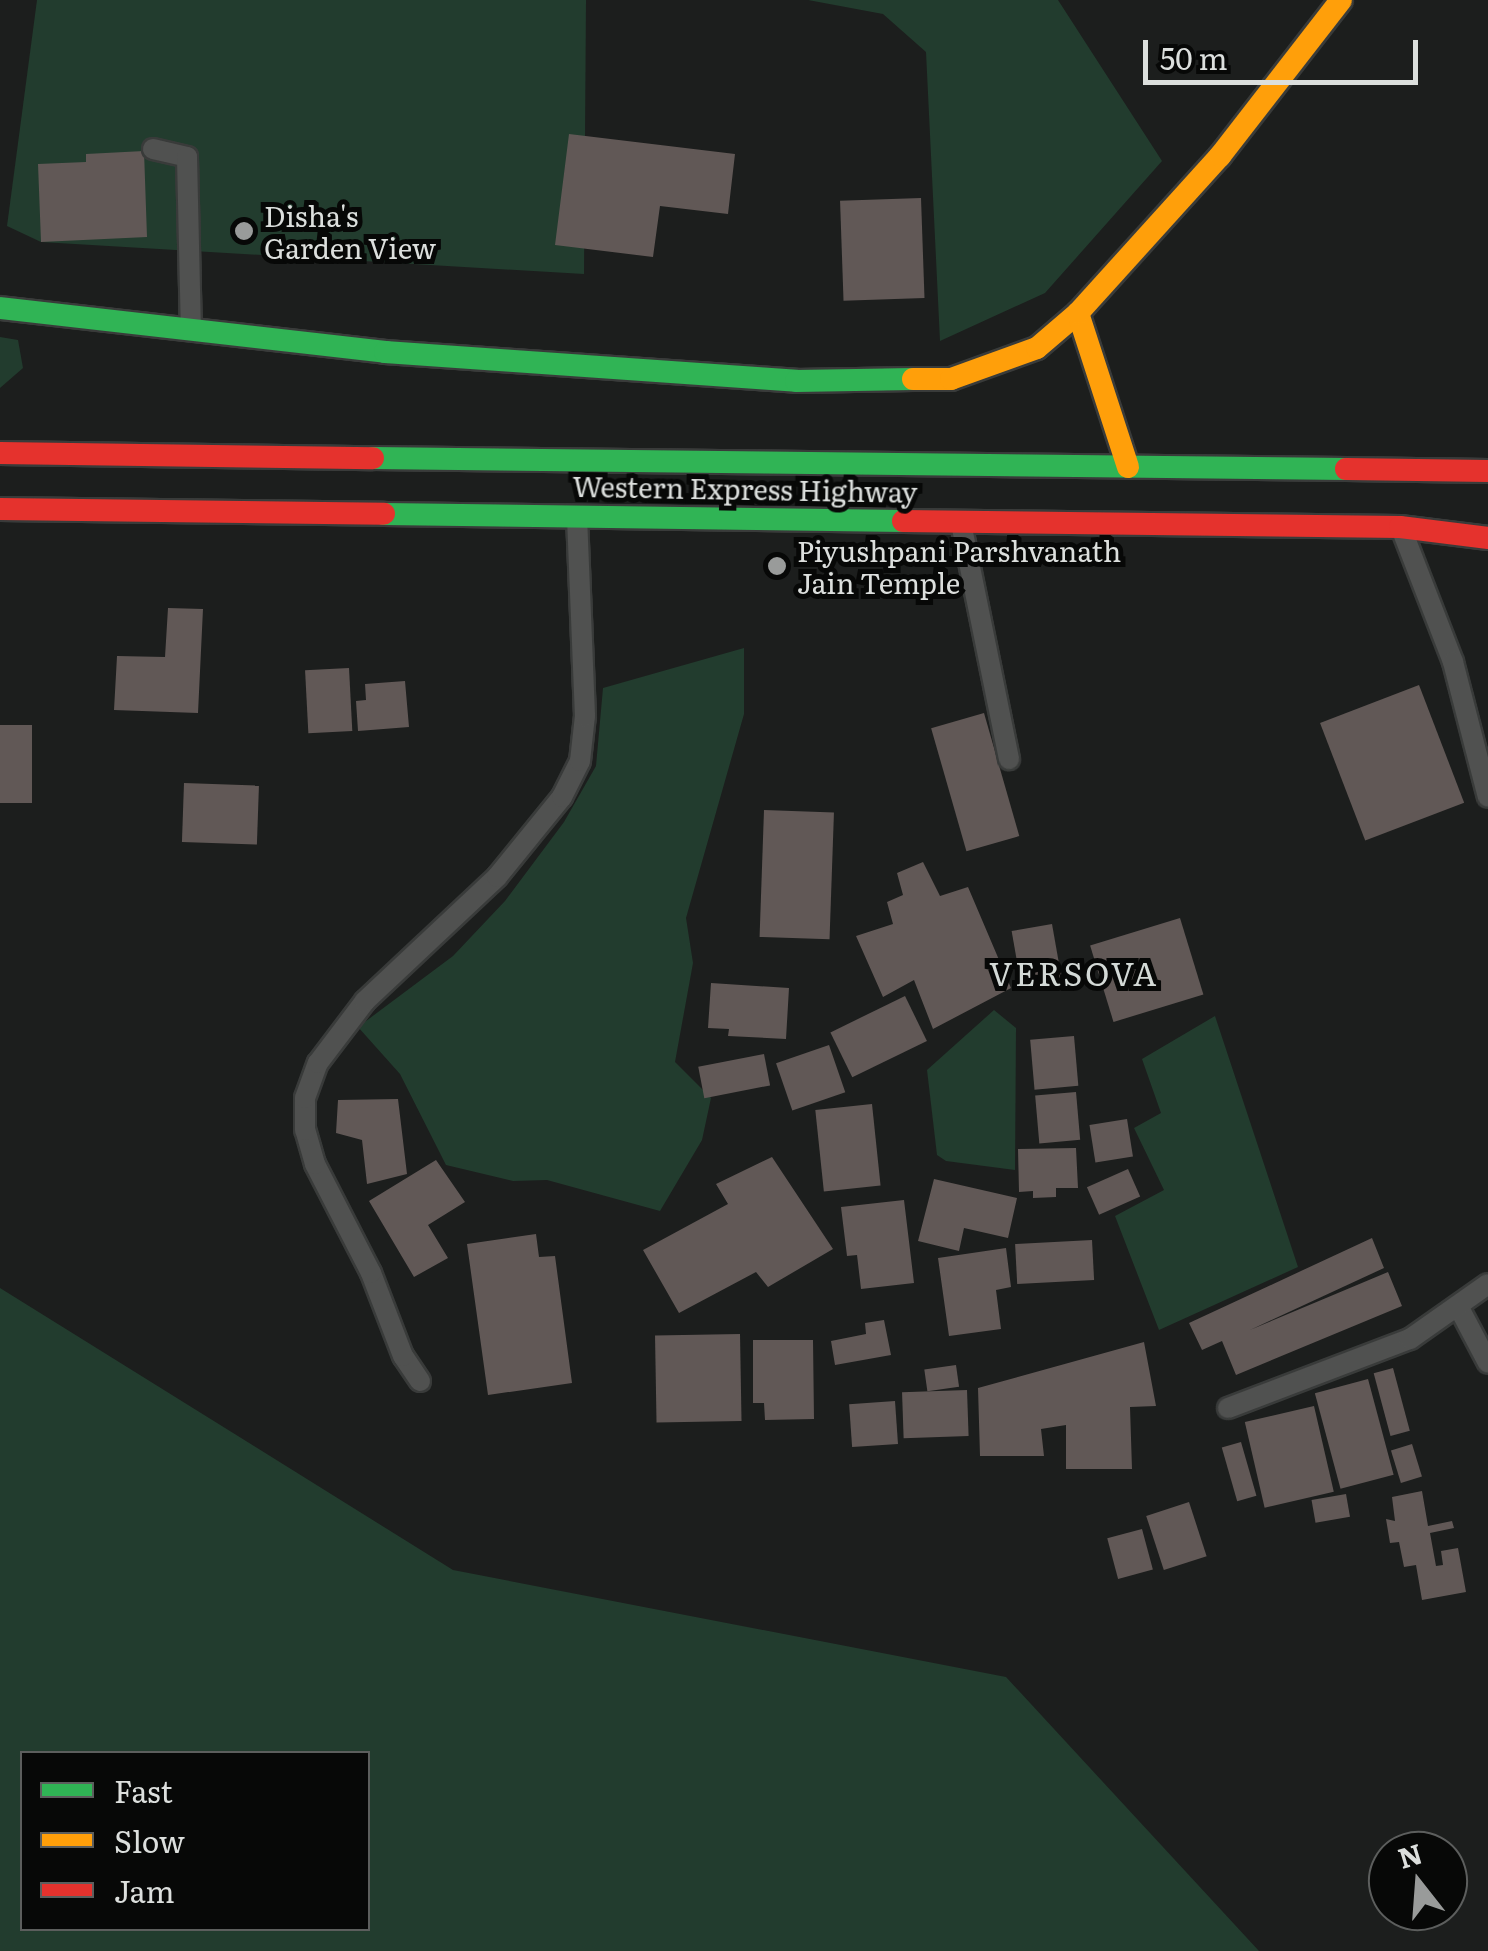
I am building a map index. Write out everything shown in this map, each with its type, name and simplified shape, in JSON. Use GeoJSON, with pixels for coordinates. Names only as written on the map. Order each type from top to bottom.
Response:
{"type":"FeatureCollection","features":[{"type":"Feature","properties":{"kind":"main road"},"geometry":{"type":"LineString","coordinates":[[0,308],[385,352],[796,381],[951,379],[1037,348],[1078,313],[1220,156],[1336,5]]}},
{"type":"Feature","properties":{"kind":"main road"},"geometry":{"type":"LineString","coordinates":[[1078,313],[1128,467]]}},
{"type":"Feature","properties":{"kind":"main road","name":"Western Express Highway"},"geometry":{"type":"LineString","coordinates":[[0,452],[1488,471]]}},
{"type":"Feature","properties":{"kind":"main road","name":"Western Express Highway"},"geometry":{"type":"LineString","coordinates":[[0,509],[1400,527],[1488,538]]}},
{"type":"Feature","properties":{"kind":"lane"},"geometry":{"type":"LineString","coordinates":[[1308,0],[1336,5]]}},
{"type":"Feature","properties":{"kind":"lane"},"geometry":{"type":"LineString","coordinates":[[153,149],[187,157],[191,331]]}},
{"type":"Feature","properties":{"kind":"lane"},"geometry":{"type":"LineString","coordinates":[[420,1381],[403,1356],[371,1273],[316,1164],[305,1130],[306,1098],[318,1063],[366,1001],[497,877],[562,797],[580,761],[585,716],[577,516]]}},
{"type":"Feature","properties":{"kind":"lane"},"geometry":{"type":"LineString","coordinates":[[961,521],[1009,759]]}},
{"type":"Feature","properties":{"kind":"lane"},"geometry":{"type":"LineString","coordinates":[[1400,527],[1453,662],[1488,797]]}},
{"type":"Feature","properties":{"kind":"lane"},"geometry":{"type":"LineString","coordinates":[[1228,1408],[1410,1340],[1488,1284]]}},
{"type":"Feature","properties":{"kind":"lane"},"geometry":{"type":"LineString","coordinates":[[1458,1306],[1488,1362]]}},
{"type":"Feature","properties":{"kind":"green space"},"geometry":{"type":"Polygon","coordinates":[[[37,0],[586,0],[584,274],[41,242],[7,226],[37,0]]]}},
{"type":"Feature","properties":{"kind":"green space"},"geometry":{"type":"Polygon","coordinates":[[[808,0],[1058,0],[1162,161],[1045,293],[940,341],[926,52],[883,14],[808,0]]]}},
{"type":"Feature","properties":{"kind":"green space"},"geometry":{"type":"Polygon","coordinates":[[[0,337],[18,340],[23,368],[0,388],[0,337]]]}},
{"type":"Feature","properties":{"kind":"green space"},"geometry":{"type":"Polygon","coordinates":[[[744,648],[744,714],[686,918],[693,963],[675,1062],[711,1098],[702,1140],[660,1211],[547,1180],[513,1181],[446,1165],[400,1074],[358,1027],[453,956],[505,901],[564,822],[596,766],[603,688],[744,648]]]}},
{"type":"Feature","properties":{"kind":"green space"},"geometry":{"type":"Polygon","coordinates":[[[994,1010],[1016,1028],[1015,1170],[946,1161],[937,1155],[927,1070],[994,1010]]]}},
{"type":"Feature","properties":{"kind":"green space"},"geometry":{"type":"Polygon","coordinates":[[[1215,1016],[1298,1267],[1159,1330],[1115,1216],[1164,1190],[1134,1128],[1161,1113],[1142,1059],[1215,1016]]]}},
{"type":"Feature","properties":{"kind":"green space"},"geometry":{"type":"Polygon","coordinates":[[[0,1288],[453,1570],[1006,1677],[1259,1951],[0,1951],[0,1288]]]}},
{"type":"Feature","properties":{"kind":"building"},"geometry":{"type":"Polygon","coordinates":[[[569,134],[735,154],[728,214],[660,206],[653,257],[555,245],[569,134]]]}},
{"type":"Feature","properties":{"kind":"building"},"geometry":{"type":"Polygon","coordinates":[[[144,151],[147,237],[41,242],[38,164],[86,162],[86,154],[144,151]]]}},
{"type":"Feature","properties":{"kind":"building"},"geometry":{"type":"Polygon","coordinates":[[[921,198],[924,298],[844,301],[840,201],[921,198]]]}},
{"type":"Feature","properties":{"kind":"building"},"geometry":{"type":"Polygon","coordinates":[[[168,608],[203,609],[198,713],[114,710],[117,656],[165,657],[168,608]]]}},
{"type":"Feature","properties":{"kind":"building"},"geometry":{"type":"Polygon","coordinates":[[[349,668],[352,731],[308,733],[305,670],[349,668]]]}},
{"type":"Feature","properties":{"kind":"building"},"geometry":{"type":"Polygon","coordinates":[[[405,681],[409,727],[358,731],[356,701],[366,700],[365,684],[405,681]]]}},
{"type":"Feature","properties":{"kind":"building"},"geometry":{"type":"Polygon","coordinates":[[[1419,685],[1464,803],[1365,841],[1320,723],[1419,685]]]}},
{"type":"Feature","properties":{"kind":"building"},"geometry":{"type":"Polygon","coordinates":[[[984,713],[1019,836],[966,851],[931,728],[984,713]]]}},
{"type":"Feature","properties":{"kind":"building"},"geometry":{"type":"Polygon","coordinates":[[[0,725],[32,725],[32,803],[0,803],[0,725]]]}},
{"type":"Feature","properties":{"kind":"building"},"geometry":{"type":"Polygon","coordinates":[[[184,783],[259,786],[257,845],[182,842],[184,783]]]}},
{"type":"Feature","properties":{"kind":"building"},"geometry":{"type":"Polygon","coordinates":[[[764,810],[834,812],[830,939],[760,937],[764,810]]]}},
{"type":"Feature","properties":{"kind":"building"},"geometry":{"type":"Polygon","coordinates":[[[923,862],[940,896],[968,887],[1011,988],[933,1029],[914,980],[883,997],[856,936],[893,924],[887,902],[903,895],[897,873],[923,862]]]}},
{"type":"Feature","properties":{"kind":"building"},"geometry":{"type":"Polygon","coordinates":[[[1180,918],[1203,995],[1113,1022],[1090,945],[1180,918]]]}},
{"type":"Feature","properties":{"kind":"building"},"geometry":{"type":"Polygon","coordinates":[[[1052,924],[1062,982],[1022,989],[1012,931],[1052,924]]]}},
{"type":"Feature","properties":{"kind":"building"},"geometry":{"type":"Polygon","coordinates":[[[711,983],[789,988],[786,1039],[728,1036],[729,1029],[708,1028],[711,983]]]}},
{"type":"Feature","properties":{"kind":"building"},"geometry":{"type":"Polygon","coordinates":[[[905,996],[927,1041],[852,1077],[830,1032],[905,996]]]}},
{"type":"Feature","properties":{"kind":"building"},"geometry":{"type":"Polygon","coordinates":[[[1074,1036],[1078,1086],[1035,1090],[1030,1040],[1074,1036]]]}},
{"type":"Feature","properties":{"kind":"building"},"geometry":{"type":"Polygon","coordinates":[[[829,1045],[845,1092],[792,1111],[776,1063],[829,1045]]]}},
{"type":"Feature","properties":{"kind":"building"},"geometry":{"type":"Polygon","coordinates":[[[764,1054],[770,1085],[704,1098],[698,1067],[764,1054]]]}},
{"type":"Feature","properties":{"kind":"building"},"geometry":{"type":"Polygon","coordinates":[[[1076,1092],[1080,1140],[1039,1143],[1035,1096],[1076,1092]]]}},
{"type":"Feature","properties":{"kind":"building"},"geometry":{"type":"Polygon","coordinates":[[[398,1099],[407,1174],[367,1184],[362,1140],[336,1133],[338,1100],[398,1099]]]}},
{"type":"Feature","properties":{"kind":"building"},"geometry":{"type":"Polygon","coordinates":[[[872,1104],[881,1186],[824,1192],[815,1110],[872,1104]]]}},
{"type":"Feature","properties":{"kind":"building"},"geometry":{"type":"Polygon","coordinates":[[[1127,1119],[1133,1157],[1095,1162],[1089,1125],[1127,1119]]]}},
{"type":"Feature","properties":{"kind":"building"},"geometry":{"type":"Polygon","coordinates":[[[1076,1148],[1078,1188],[1056,1188],[1056,1197],[1033,1198],[1033,1191],[1019,1192],[1018,1149],[1076,1148]]]}},
{"type":"Feature","properties":{"kind":"building"},"geometry":{"type":"Polygon","coordinates":[[[772,1157],[833,1249],[768,1287],[756,1272],[679,1313],[643,1250],[728,1204],[716,1184],[772,1157]]]}},
{"type":"Feature","properties":{"kind":"building"},"geometry":{"type":"Polygon","coordinates":[[[436,1160],[465,1202],[428,1225],[448,1258],[414,1277],[369,1201],[436,1160]]]}},
{"type":"Feature","properties":{"kind":"building"},"geometry":{"type":"Polygon","coordinates":[[[1128,1169],[1140,1196],[1099,1215],[1087,1187],[1128,1169]]]}},
{"type":"Feature","properties":{"kind":"building"},"geometry":{"type":"Polygon","coordinates":[[[934,1179],[1017,1198],[1008,1238],[964,1228],[959,1251],[918,1241],[934,1179]]]}},
{"type":"Feature","properties":{"kind":"building"},"geometry":{"type":"Polygon","coordinates":[[[904,1200],[914,1283],[861,1289],[857,1255],[847,1256],[841,1207],[904,1200]]]}},
{"type":"Feature","properties":{"kind":"building"},"geometry":{"type":"Polygon","coordinates":[[[536,1234],[539,1257],[555,1256],[572,1383],[488,1395],[467,1244],[536,1234]]]}},
{"type":"Feature","properties":{"kind":"building"},"geometry":{"type":"Polygon","coordinates":[[[1372,1238],[1384,1268],[1250,1330],[1388,1272],[1402,1306],[1236,1375],[1222,1341],[1202,1350],[1189,1323],[1372,1238]]]}},
{"type":"Feature","properties":{"kind":"building"},"geometry":{"type":"Polygon","coordinates":[[[1092,1240],[1094,1280],[1017,1284],[1015,1244],[1092,1240]]]}},
{"type":"Feature","properties":{"kind":"building"},"geometry":{"type":"Polygon","coordinates":[[[1006,1248],[1011,1287],[996,1290],[1001,1329],[949,1336],[938,1258],[1006,1248]]]}},
{"type":"Feature","properties":{"kind":"building"},"geometry":{"type":"Polygon","coordinates":[[[884,1320],[891,1355],[835,1365],[831,1341],[866,1334],[865,1323],[884,1320]]]}},
{"type":"Feature","properties":{"kind":"building"},"geometry":{"type":"Polygon","coordinates":[[[740,1334],[742,1421],[657,1422],[655,1335],[740,1334]]]}},
{"type":"Feature","properties":{"kind":"building"},"geometry":{"type":"Polygon","coordinates":[[[753,1340],[813,1340],[814,1419],[765,1420],[764,1403],[753,1403],[753,1340]]]}},
{"type":"Feature","properties":{"kind":"building"},"geometry":{"type":"Polygon","coordinates":[[[1144,1342],[1156,1406],[1130,1407],[1132,1469],[1066,1469],[1066,1425],[1041,1429],[1044,1456],[980,1456],[978,1388],[1144,1342]]]}},
{"type":"Feature","properties":{"kind":"building"},"geometry":{"type":"Polygon","coordinates":[[[956,1365],[959,1387],[927,1391],[924,1369],[956,1365]]]}},
{"type":"Feature","properties":{"kind":"building"},"geometry":{"type":"Polygon","coordinates":[[[1393,1368],[1410,1431],[1391,1436],[1374,1373],[1393,1368]]]}},
{"type":"Feature","properties":{"kind":"building"},"geometry":{"type":"Polygon","coordinates":[[[1368,1379],[1394,1475],[1340,1489],[1315,1393],[1368,1379]]]}},
{"type":"Feature","properties":{"kind":"building"},"geometry":{"type":"Polygon","coordinates":[[[967,1390],[969,1436],[904,1438],[902,1392],[967,1390]]]}},
{"type":"Feature","properties":{"kind":"building"},"geometry":{"type":"Polygon","coordinates":[[[895,1401],[898,1444],[852,1447],[849,1404],[895,1401]]]}},
{"type":"Feature","properties":{"kind":"building"},"geometry":{"type":"Polygon","coordinates":[[[1314,1406],[1334,1492],[1265,1508],[1245,1422],[1314,1406]]]}},
{"type":"Feature","properties":{"kind":"building"},"geometry":{"type":"Polygon","coordinates":[[[1241,1442],[1256,1496],[1237,1501],[1222,1448],[1241,1442]]]}},
{"type":"Feature","properties":{"kind":"building"},"geometry":{"type":"Polygon","coordinates":[[[1412,1444],[1422,1477],[1401,1483],[1391,1450],[1412,1444]]]}},
{"type":"Feature","properties":{"kind":"building"},"geometry":{"type":"Polygon","coordinates":[[[1422,1491],[1428,1526],[1452,1521],[1454,1528],[1430,1533],[1436,1566],[1443,1565],[1441,1551],[1458,1548],[1466,1592],[1422,1600],[1416,1565],[1404,1567],[1399,1542],[1390,1543],[1386,1519],[1395,1521],[1392,1497],[1422,1491]]]}},
{"type":"Feature","properties":{"kind":"building"},"geometry":{"type":"Polygon","coordinates":[[[1346,1494],[1350,1517],[1316,1523],[1312,1500],[1346,1494]]]}},
{"type":"Feature","properties":{"kind":"building"},"geometry":{"type":"Polygon","coordinates":[[[1189,1502],[1207,1556],[1164,1570],[1146,1516],[1189,1502]]]}},
{"type":"Feature","properties":{"kind":"building"},"geometry":{"type":"Polygon","coordinates":[[[1142,1529],[1153,1570],[1118,1579],[1107,1538],[1142,1529]]]}},
{"type":"Feature","properties":{"kind":"traffic: fast"},"geometry":{"type":"LineString","coordinates":[[0,308],[385,352],[796,381],[913,379]]}},
{"type":"Feature","properties":{"kind":"traffic: fast"},"geometry":{"type":"LineString","coordinates":[[373,458],[1346,469]]}},
{"type":"Feature","properties":{"kind":"traffic: fast"},"geometry":{"type":"LineString","coordinates":[[384,514],[903,521]]}},
{"type":"Feature","properties":{"kind":"traffic: slow"},"geometry":{"type":"LineString","coordinates":[[1128,467],[1078,313],[1220,156],[1341,0]]}},
{"type":"Feature","properties":{"kind":"traffic: slow"},"geometry":{"type":"LineString","coordinates":[[913,379],[951,379],[1037,348],[1078,313]]}},
{"type":"Feature","properties":{"kind":"traffic: jam"},"geometry":{"type":"LineString","coordinates":[[0,453],[373,458]]}},
{"type":"Feature","properties":{"kind":"traffic: jam"},"geometry":{"type":"LineString","coordinates":[[1346,469],[1488,471]]}},
{"type":"Feature","properties":{"kind":"traffic: jam"},"geometry":{"type":"LineString","coordinates":[[0,509],[384,514]]}},
{"type":"Feature","properties":{"kind":"traffic: jam"},"geometry":{"type":"LineString","coordinates":[[903,521],[1400,527],[1488,538]]}},
{"type":"Feature","properties":{"kind":"place","name":"Disha's Garden View"},"geometry":{"type":"Point","coordinates":[244,231]}},
{"type":"Feature","properties":{"kind":"place","name":"Piyushpani Parshvanath Jain Temple"},"geometry":{"type":"Point","coordinates":[777,566]}},
{"type":"Feature","properties":{"kind":"district","name":"VERSOVA"},"geometry":{"type":"Point","coordinates":[1074,972]}}]}
